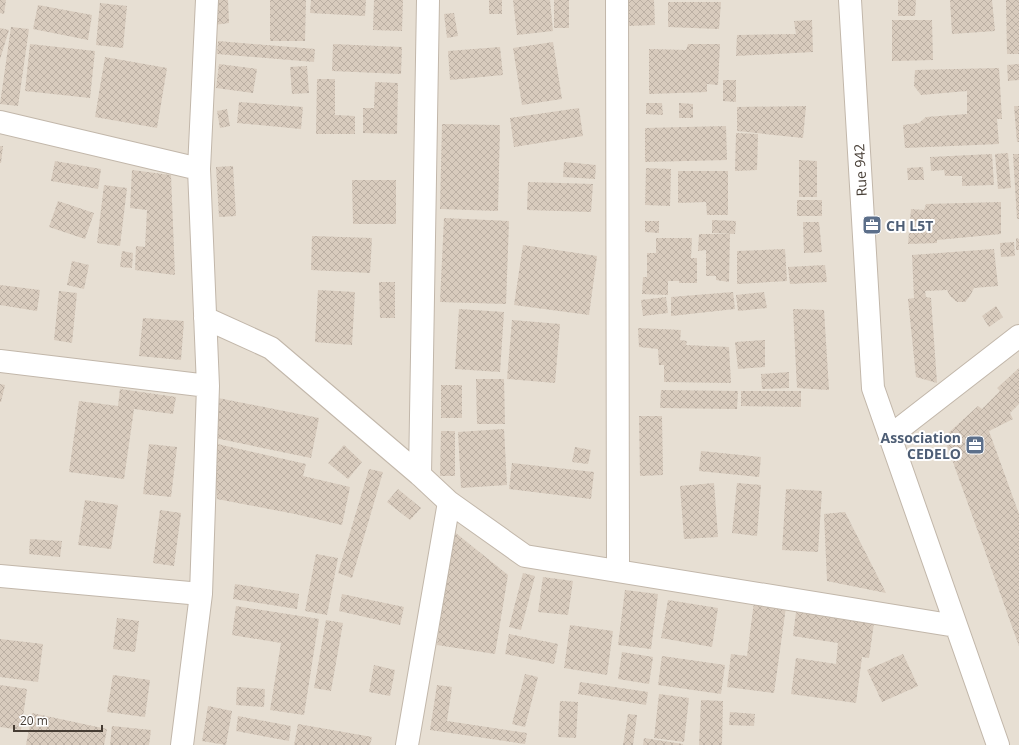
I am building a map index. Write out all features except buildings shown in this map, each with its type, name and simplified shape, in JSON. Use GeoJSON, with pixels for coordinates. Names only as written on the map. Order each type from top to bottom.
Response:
{"type":"FeatureCollection","features":[{"type":"Feature","properties":{"kind":"street"},"geometry":{"type":"LineString","coordinates":[[182,745],[201,594],[208,386],[199,169],[207,0]]}},
{"type":"Feature","properties":{"kind":"street"},"geometry":{"type":"LineString","coordinates":[[420,475],[428,0]]}},
{"type":"Feature","properties":{"kind":"street"},"geometry":{"type":"LineString","coordinates":[[617,0],[618,570]]}},
{"type":"Feature","properties":{"kind":"street","name":"Rue 942"},"geometry":{"type":"LineString","coordinates":[[850,0],[873,388],[998,745]]}},
{"type":"Feature","properties":{"kind":"street"},"geometry":{"type":"LineString","coordinates":[[0,122],[199,169]]}},
{"type":"Feature","properties":{"kind":"street"},"geometry":{"type":"LineString","coordinates":[[205,318],[271,348],[420,475],[449,502],[525,556],[956,626]]}},
{"type":"Feature","properties":{"kind":"street"},"geometry":{"type":"LineString","coordinates":[[890,436],[1019,336]]}},
{"type":"Feature","properties":{"kind":"street"},"geometry":{"type":"LineString","coordinates":[[0,361],[208,386]]}},
{"type":"Feature","properties":{"kind":"street"},"geometry":{"type":"LineString","coordinates":[[407,745],[449,502]]}},
{"type":"Feature","properties":{"kind":"street"},"geometry":{"type":"LineString","coordinates":[[0,576],[201,594]]}},
{"type":"Feature","properties":{"kind":"shaded area"},"geometry":{"type":"Polygon","coordinates":[[[0,0],[1019,0],[1019,745],[0,745],[0,0]]]}},
{"type":"Feature","properties":{"kind":"place","name":"CH L5T"},"geometry":{"type":"Point","coordinates":[872,225]}},
{"type":"Feature","properties":{"kind":"place","name":"Association CEDELO"},"geometry":{"type":"Point","coordinates":[975,445]}}]}
